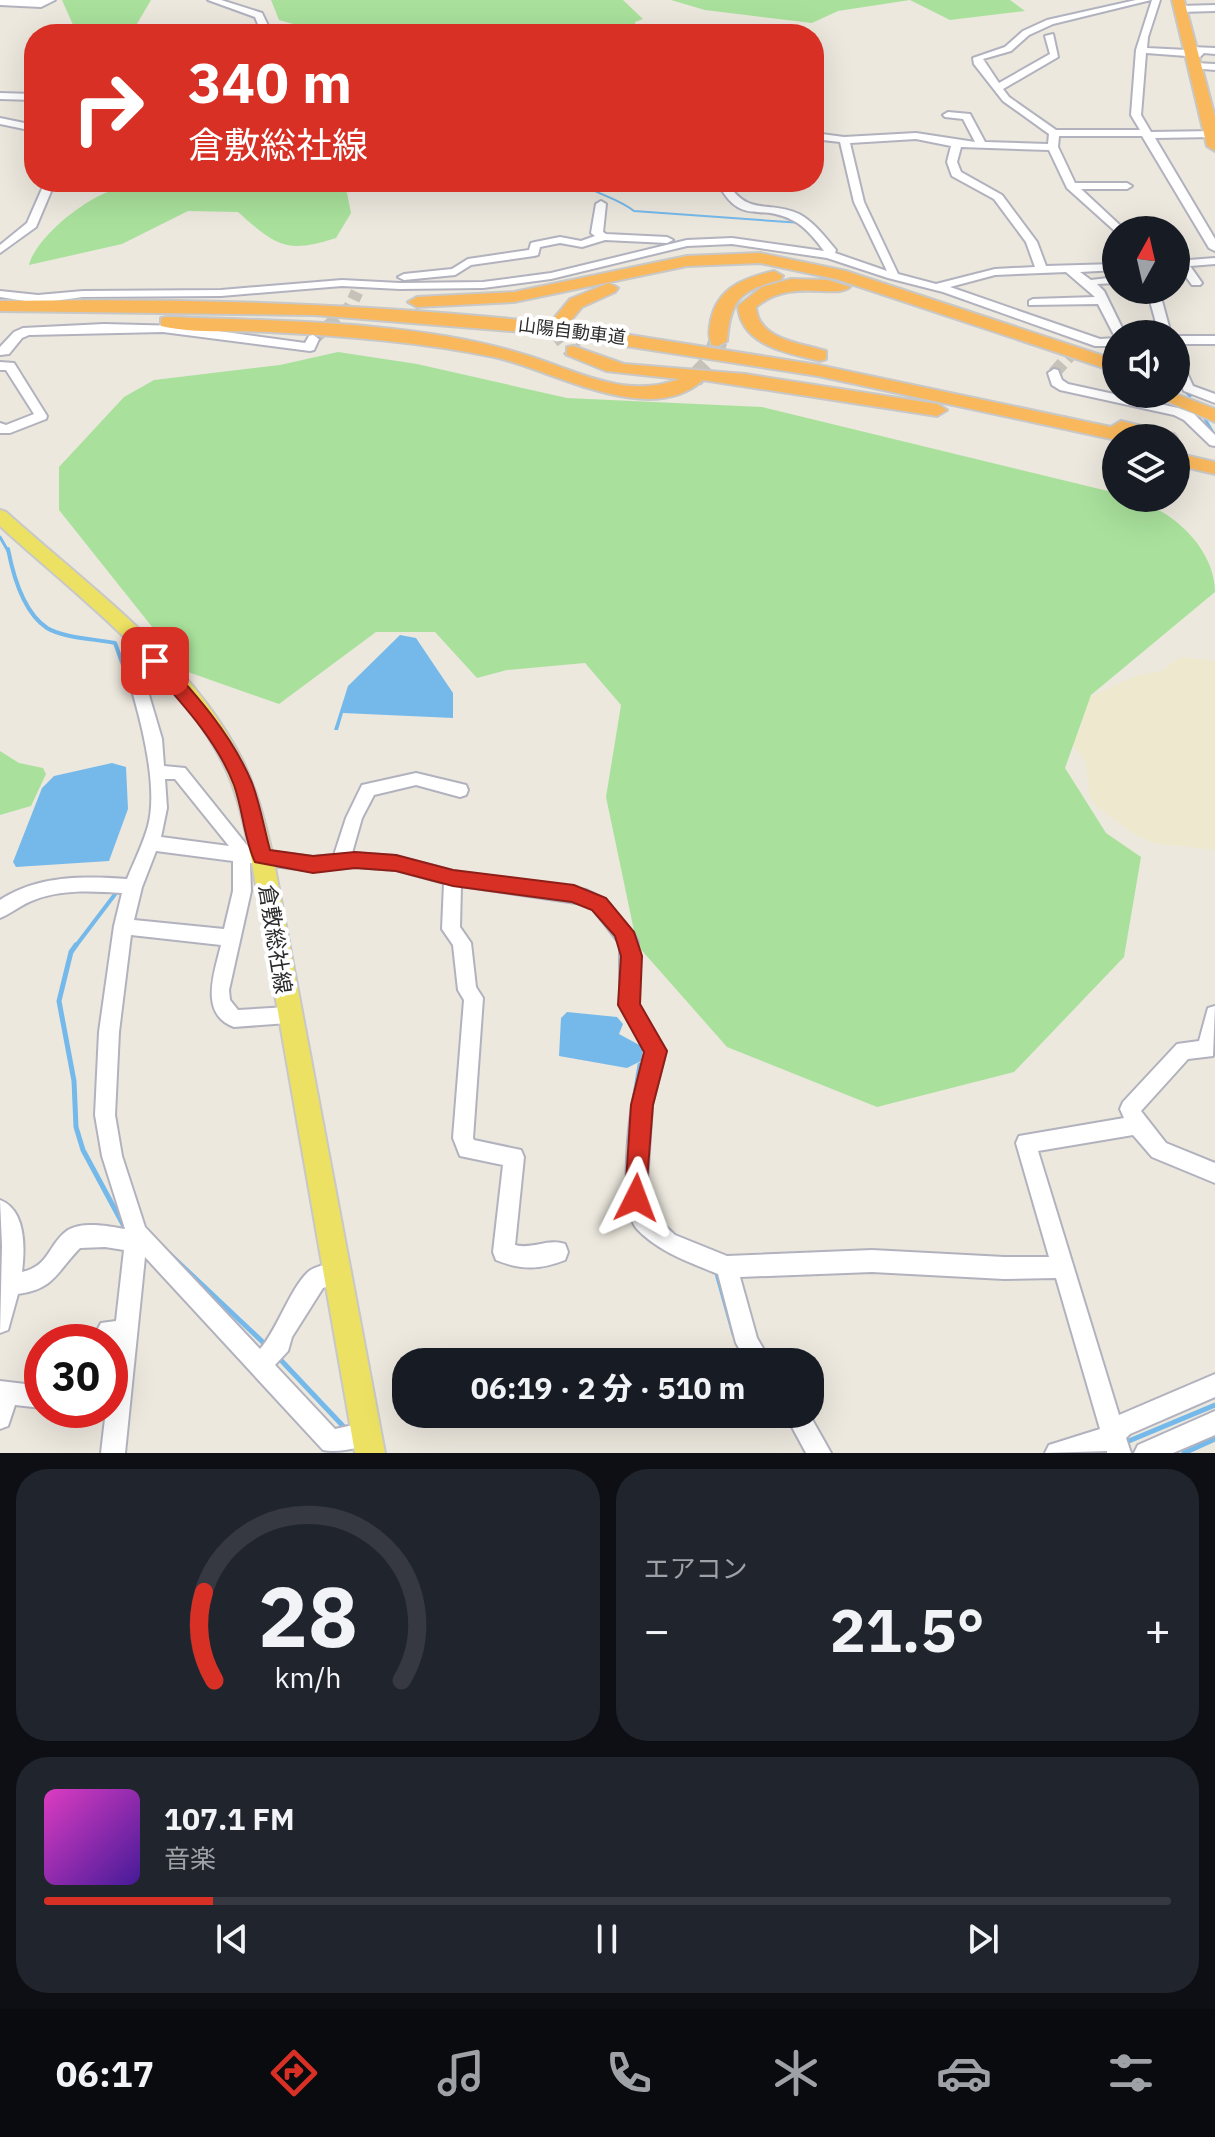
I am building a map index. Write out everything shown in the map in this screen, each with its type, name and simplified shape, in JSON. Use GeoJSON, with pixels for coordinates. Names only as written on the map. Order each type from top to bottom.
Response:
{"type":"FeatureCollection","features":[{"type":"Feature","properties":{"kind":"highway"},"geometry":{"type":"LineString","coordinates":[[1182,5],[1215,112]]}},
{"type":"Feature","properties":{"kind":"highway"},"geometry":{"type":"LineString","coordinates":[[1199,58],[1214,138]]}},
{"type":"Feature","properties":{"kind":"highway"},"geometry":{"type":"LineString","coordinates":[[8,311],[143,301],[464,301],[538,292],[687,261],[729,257],[809,266],[1102,361]]}},
{"type":"Feature","properties":{"kind":"highway"},"geometry":{"type":"LineString","coordinates":[[559,323],[566,310],[588,297],[639,279],[712,265],[781,262]]}},
{"type":"Feature","properties":{"kind":"highway"},"geometry":{"type":"LineString","coordinates":[[718,341],[721,308],[730,296],[749,282],[796,275],[834,281],[1102,370]]}},
{"type":"Feature","properties":{"kind":"highway"},"geometry":{"type":"LineString","coordinates":[[851,289],[796,283],[780,285],[758,294],[747,306],[748,320],[766,339],[791,348],[1109,424]]}},
{"type":"Feature","properties":{"kind":"highway","name":"山陽自動車道"},"geometry":{"type":"LineString","coordinates":[[8,311],[325,310],[582,332],[812,369],[1102,431]]}},
{"type":"Feature","properties":{"kind":"highway"},"geometry":{"type":"LineString","coordinates":[[8,311],[234,324],[446,344],[514,356],[618,391],[658,392],[694,379]]}},
{"type":"Feature","properties":{"kind":"highway","name":"山陽自動車道"},"geometry":{"type":"LineString","coordinates":[[8,311],[241,317],[484,332],[745,368],[1102,442]]}},
{"type":"Feature","properties":{"kind":"highway"},"geometry":{"type":"LineString","coordinates":[[573,351],[583,358],[626,368],[717,376],[1022,423]]}},
{"type":"Feature","properties":{"kind":"highway"},"geometry":{"type":"LineString","coordinates":[[1190,395],[1215,409]]}},
{"type":"Feature","properties":{"kind":"highway"},"geometry":{"type":"LineString","coordinates":[[1190,406],[1215,416]]}},
{"type":"Feature","properties":{"kind":"highway"},"geometry":{"type":"LineString","coordinates":[[1190,447],[1212,457]]}},
{"type":"Feature","properties":{"kind":"highway"},"geometry":{"type":"LineString","coordinates":[[1190,451],[1212,457]]}},
{"type":"Feature","properties":{"kind":"highway"},"geometry":{"type":"LineString","coordinates":[[1190,458],[1212,457]]}},
{"type":"Feature","properties":{"kind":"main road","name":"倉敷総社線"},"geometry":{"type":"LineString","coordinates":[[0,516],[168,674],[230,757],[243,786],[252,855],[288,1015],[370,1447]]}},
{"type":"Feature","properties":{"kind":"street"},"geometry":{"type":"LineString","coordinates":[[0,2],[41,4],[51,0]]}},
{"type":"Feature","properties":{"kind":"street"},"geometry":{"type":"LineString","coordinates":[[212,0],[259,15],[263,24]]}},
{"type":"Feature","properties":{"kind":"street"},"geometry":{"type":"LineString","coordinates":[[1147,0],[1050,22],[1026,33],[1008,49],[978,58],[979,64],[1018,109],[1054,133],[1214,138]]}},
{"type":"Feature","properties":{"kind":"street"},"geometry":{"type":"LineString","coordinates":[[1156,0],[1141,50],[1136,115],[1215,248]]}},
{"type":"Feature","properties":{"kind":"street"},"geometry":{"type":"LineString","coordinates":[[1182,5],[1215,8]]}},
{"type":"Feature","properties":{"kind":"street"},"geometry":{"type":"LineString","coordinates":[[999,87],[1055,55],[1050,36]]}},
{"type":"Feature","properties":{"kind":"street"},"geometry":{"type":"LineString","coordinates":[[1141,50],[1199,58],[1215,51]]}},
{"type":"Feature","properties":{"kind":"street"},"geometry":{"type":"LineString","coordinates":[[0,96],[24,97]]}},
{"type":"Feature","properties":{"kind":"street"},"geometry":{"type":"LineString","coordinates":[[948,115],[967,116],[982,146]]}},
{"type":"Feature","properties":{"kind":"street"},"geometry":{"type":"LineString","coordinates":[[0,121],[24,126]]}},
{"type":"Feature","properties":{"kind":"street"},"geometry":{"type":"LineString","coordinates":[[1054,133],[1053,147],[1071,186],[1104,216]]}},
{"type":"Feature","properties":{"kind":"street"},"geometry":{"type":"LineString","coordinates":[[824,137],[844,140],[916,136],[957,144],[1053,147]]}},
{"type":"Feature","properties":{"kind":"street"},"geometry":{"type":"LineString","coordinates":[[844,140],[859,202],[892,275]]}},
{"type":"Feature","properties":{"kind":"street"},"geometry":{"type":"LineString","coordinates":[[957,144],[952,162],[956,174],[998,197],[1031,242],[1042,270]]}},
{"type":"Feature","properties":{"kind":"street"},"geometry":{"type":"LineString","coordinates":[[1071,186],[1127,186]]}},
{"type":"Feature","properties":{"kind":"street"},"geometry":{"type":"LineString","coordinates":[[0,250],[32,225],[46,192]]}},
{"type":"Feature","properties":{"kind":"street"},"geometry":{"type":"LineString","coordinates":[[726,192],[730,200],[740,208],[791,215],[811,230],[830,253]]}},
{"type":"Feature","properties":{"kind":"street"},"geometry":{"type":"LineString","coordinates":[[601,204],[597,233],[604,237]]}},
{"type":"Feature","properties":{"kind":"street"},"geometry":{"type":"LineString","coordinates":[[358,288],[455,272],[468,262],[534,253],[535,245],[560,240],[582,244],[604,237],[687,243],[772,244],[830,253],[892,275],[939,285],[1082,341],[1102,343]]}},
{"type":"Feature","properties":{"kind":"street"},"geometry":{"type":"LineString","coordinates":[[0,294],[38,299],[83,294],[221,293],[342,283],[358,288],[483,285],[551,276],[687,243]]}},
{"type":"Feature","properties":{"kind":"street"},"geometry":{"type":"LineString","coordinates":[[1190,263],[1215,261]]}},
{"type":"Feature","properties":{"kind":"street"},"geometry":{"type":"LineString","coordinates":[[939,285],[995,272],[1102,268]]}},
{"type":"Feature","properties":{"kind":"street"},"geometry":{"type":"LineString","coordinates":[[1033,303],[1102,300],[1095,289],[1071,271]]}},
{"type":"Feature","properties":{"kind":"street"},"geometry":{"type":"LineString","coordinates":[[1190,276],[1196,283]]}},
{"type":"Feature","properties":{"kind":"street"},"geometry":{"type":"LineString","coordinates":[[1096,281],[1102,281]]}},
{"type":"Feature","properties":{"kind":"street"},"geometry":{"type":"LineString","coordinates":[[0,427],[5,430],[41,416],[5,366],[3,351],[18,335],[27,331],[114,327],[184,330],[263,344],[310,347],[313,339]]}},
{"type":"Feature","properties":{"kind":"street"},"geometry":{"type":"LineString","coordinates":[[1190,340],[1215,340]]}},
{"type":"Feature","properties":{"kind":"street"},"geometry":{"type":"LineString","coordinates":[[1054,373],[1056,382],[1064,387],[1189,417],[1212,457]]}},
{"type":"Feature","properties":{"kind":"street"},"geometry":{"type":"LineString","coordinates":[[1190,392],[1215,399]]}},
{"type":"Feature","properties":{"kind":"street"},"geometry":{"type":"LineString","coordinates":[[127,1324],[136,1238],[112,1156],[105,1115],[104,1080],[123,926],[133,887],[151,843],[159,808],[150,722],[141,694],[148,685],[168,674]]}},
{"type":"Feature","properties":{"kind":"street"},"geometry":{"type":"LineString","coordinates":[[157,772],[179,773],[252,855]]}},
{"type":"Feature","properties":{"kind":"street"},"geometry":{"type":"LineString","coordinates":[[341,861],[354,818],[368,790],[416,779],[460,790]]}},
{"type":"Feature","properties":{"kind":"street"},"geometry":{"type":"LineString","coordinates":[[151,843],[313,864],[341,861],[396,863],[453,878],[586,897],[599,904],[624,932],[632,956],[629,1005],[656,1051],[642,1105],[637,1207],[651,1231],[668,1242],[727,1267],[872,1261],[1004,1268],[1065,1267]]}},
{"type":"Feature","properties":{"kind":"street"},"geometry":{"type":"LineString","coordinates":[[252,855],[220,990],[221,1003],[227,1014],[245,1021],[288,1015]]}},
{"type":"Feature","properties":{"kind":"street"},"geometry":{"type":"LineString","coordinates":[[453,878],[451,929],[462,943],[467,990],[474,998],[463,1138],[467,1149],[514,1157],[504,1252],[523,1258],[557,1252]]}},
{"type":"Feature","properties":{"kind":"street"},"geometry":{"type":"LineString","coordinates":[[0,910],[35,889],[101,884],[133,887]]}},
{"type":"Feature","properties":{"kind":"street"},"geometry":{"type":"LineString","coordinates":[[123,926],[232,938]]}},
{"type":"Feature","properties":{"kind":"street"},"geometry":{"type":"LineString","coordinates":[[1215,1014],[1206,1050],[1184,1050],[1130,1109],[1137,1125],[1159,1150],[1215,1173]]}},
{"type":"Feature","properties":{"kind":"street"},"geometry":{"type":"LineString","coordinates":[[1114,1433],[1026,1143],[1137,1125]]}},
{"type":"Feature","properties":{"kind":"street"},"geometry":{"type":"LineString","coordinates":[[0,1210],[11,1225],[8,1284],[0,1322]]}},
{"type":"Feature","properties":{"kind":"street"},"geometry":{"type":"LineString","coordinates":[[8,1284],[31,1283],[46,1276],[75,1238],[136,1238],[331,1442],[370,1447]]}},
{"type":"Feature","properties":{"kind":"street"},"geometry":{"type":"LineString","coordinates":[[727,1267],[750,1348]]}},
{"type":"Feature","properties":{"kind":"street"},"geometry":{"type":"LineString","coordinates":[[260,1366],[280,1343],[282,1333],[316,1279],[338,1272]]}},
{"type":"Feature","properties":{"kind":"street"},"geometry":{"type":"LineString","coordinates":[[1057,1453],[1114,1433],[1122,1426],[1215,1385]]}},
{"type":"Feature","properties":{"kind":"street"},"geometry":{"type":"LineString","coordinates":[[0,1418],[3,1393],[24,1395]]}},
{"type":"Feature","properties":{"kind":"street"},"geometry":{"type":"LineString","coordinates":[[1146,1453],[1215,1423]]}},
{"type":"Feature","properties":{"kind":"street"},"geometry":{"type":"LineString","coordinates":[[113,1453],[116,1428]]}},
{"type":"Feature","properties":{"kind":"street"},"geometry":{"type":"LineString","coordinates":[[804,1428],[819,1453]]}},
{"type":"Feature","properties":{"kind":"shaded area"},"geometry":{"type":"Polygon","coordinates":[[[1180,657],[1215,661],[1215,850],[1153,843],[1134,834],[1095,805],[1090,797],[1085,760],[1069,741],[1083,728],[1072,712],[1083,700],[1136,676],[1161,671],[1180,657]]]}},
{"type":"Feature","properties":{"kind":"green space"},"geometry":{"type":"Polygon","coordinates":[[[62,0],[151,0],[137,24],[73,24],[62,0]]]}},
{"type":"Feature","properties":{"kind":"green space"},"geometry":{"type":"Polygon","coordinates":[[[271,0],[623,0],[643,19],[635,24],[293,24],[279,20],[271,0]]]}},
{"type":"Feature","properties":{"kind":"green space"},"geometry":{"type":"Polygon","coordinates":[[[671,0],[910,0],[838,11],[812,23],[705,10],[671,0]]]}},
{"type":"Feature","properties":{"kind":"green space"},"geometry":{"type":"Polygon","coordinates":[[[910,0],[1010,0],[1025,11],[950,20],[910,0]]]}},
{"type":"Feature","properties":{"kind":"green space"},"geometry":{"type":"Polygon","coordinates":[[[109,192],[346,192],[351,213],[336,238],[293,246],[262,233],[238,212],[188,211],[122,244],[29,265],[42,241],[53,229],[95,198],[109,192]]]}},
{"type":"Feature","properties":{"kind":"green space"},"geometry":{"type":"Polygon","coordinates":[[[338,352],[417,364],[567,398],[762,407],[1102,490],[1102,512],[1161,512],[1167,515],[1196,541],[1206,557],[1213,574],[1215,592],[1091,695],[1065,768],[1106,833],[1141,857],[1124,957],[1014,1072],[877,1107],[727,1047],[637,945],[606,797],[621,705],[585,663],[507,670],[477,678],[435,632],[376,632],[279,704],[188,672],[59,510],[59,467],[124,397],[154,380],[280,365],[338,352]]]}},
{"type":"Feature","properties":{"kind":"green space"},"geometry":{"type":"Polygon","coordinates":[[[0,751],[19,763],[43,768],[46,774],[31,806],[0,815],[0,751]]]}},
{"type":"Feature","properties":{"kind":"water"},"geometry":{"type":"Polygon","coordinates":[[[400,635],[416,638],[453,693],[453,718],[343,713],[338,730],[334,730],[348,686],[400,635]]]}},
{"type":"Feature","properties":{"kind":"water"},"geometry":{"type":"Polygon","coordinates":[[[112,763],[126,767],[128,809],[109,861],[16,867],[13,862],[42,788],[54,776],[112,763]]]}},
{"type":"Feature","properties":{"kind":"water"},"geometry":{"type":"Polygon","coordinates":[[[567,1012],[617,1017],[623,1024],[619,1034],[643,1047],[641,1061],[627,1068],[559,1056],[561,1018],[567,1012]]]}},
{"type":"Feature","properties":{"kind":"waterway"},"geometry":{"type":"LineString","coordinates":[[598,192],[634,211],[802,223]]}},
{"type":"Feature","properties":{"kind":"waterway"},"geometry":{"type":"LineString","coordinates":[[811,229],[810,234],[817,242]]}},
{"type":"Feature","properties":{"kind":"waterway"},"geometry":{"type":"LineString","coordinates":[[816,240],[822,247]]}},
{"type":"Feature","properties":{"kind":"waterway"},"geometry":{"type":"LineString","coordinates":[[1014,274],[1070,272]]}},
{"type":"Feature","properties":{"kind":"waterway"},"geometry":{"type":"LineString","coordinates":[[1116,316],[1118,320]]}},
{"type":"Feature","properties":{"kind":"waterway"},"geometry":{"type":"LineString","coordinates":[[1205,419],[1215,436]]}},
{"type":"Feature","properties":{"kind":"waterway"},"geometry":{"type":"LineString","coordinates":[[0,537],[8,551]]}},
{"type":"Feature","properties":{"kind":"waterway"},"geometry":{"type":"LineString","coordinates":[[8,549],[20,592],[31,613],[47,628],[62,634],[115,643],[135,698]]}},
{"type":"Feature","properties":{"kind":"waterway"},"geometry":{"type":"LineString","coordinates":[[75,947],[119,889]]}},
{"type":"Feature","properties":{"kind":"waterway"},"geometry":{"type":"LineString","coordinates":[[76,945],[71,952],[59,1001],[74,1081],[76,1127],[83,1150],[125,1228]]}},
{"type":"Feature","properties":{"kind":"waterway"},"geometry":{"type":"LineString","coordinates":[[635,1095],[640,1065]]}},
{"type":"Feature","properties":{"kind":"waterway"},"geometry":{"type":"LineString","coordinates":[[161,1246],[268,1347]]}},
{"type":"Feature","properties":{"kind":"waterway"},"geometry":{"type":"LineString","coordinates":[[716,1270],[734,1334]]}},
{"type":"Feature","properties":{"kind":"waterway"},"geometry":{"type":"LineString","coordinates":[[277,1356],[343,1426]]}},
{"type":"Feature","properties":{"kind":"waterway"},"geometry":{"type":"LineString","coordinates":[[1124,1443],[1215,1405]]}},
{"type":"Feature","properties":{"kind":"waterway"},"geometry":{"type":"LineString","coordinates":[[1184,1453],[1215,1439]]}},
{"type":"Feature","properties":{"kind":"tunnel"},"geometry":{"type":"LineString","coordinates":[[313,339],[350,307],[357,292]]}},
{"type":"Feature","properties":{"kind":"tunnel"},"geometry":{"type":"LineString","coordinates":[[559,323],[561,335],[573,351]]}},
{"type":"Feature","properties":{"kind":"tunnel"},"geometry":{"type":"LineString","coordinates":[[694,379],[711,361],[718,341]]}},
{"type":"Feature","properties":{"kind":"tunnel"},"geometry":{"type":"LineString","coordinates":[[1054,373],[1079,345]]}},
{"type":"Feature","properties":{"kind":"route"},"geometry":{"type":"LineString","coordinates":[[155,661],[190,700],[230,757],[243,786],[262,857],[313,864],[355,860],[396,863],[453,878],[574,894],[599,904],[629,942],[632,956],[629,1005],[656,1051],[642,1105],[636,1198]]}}]}
